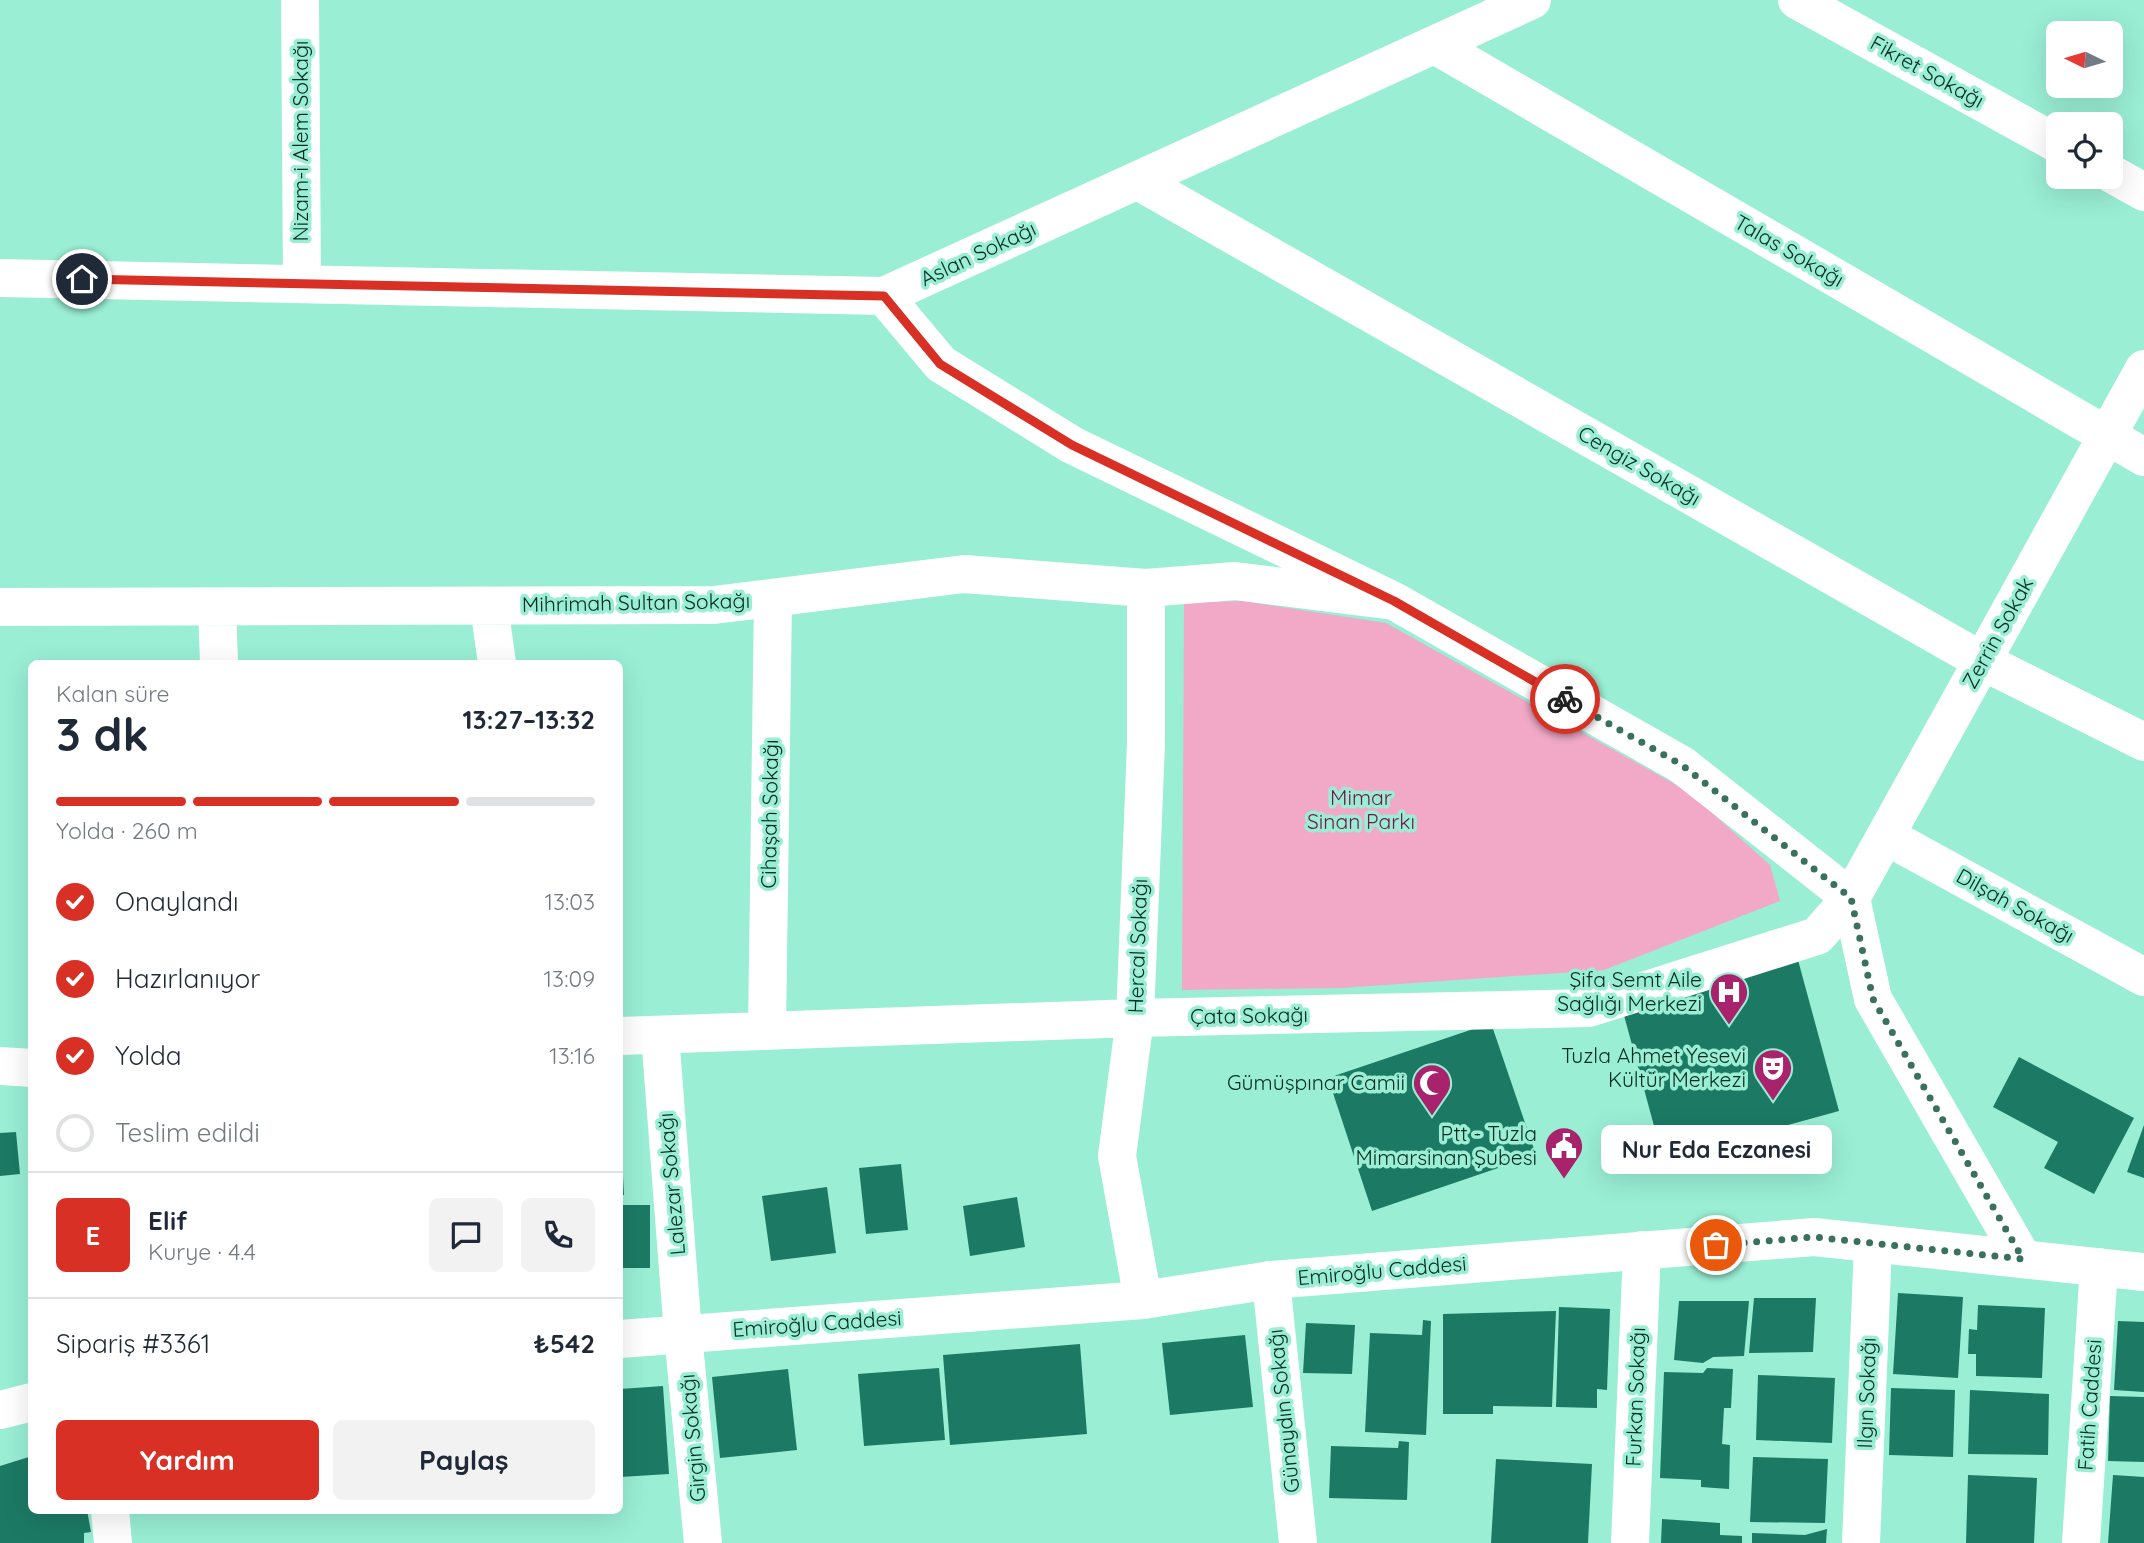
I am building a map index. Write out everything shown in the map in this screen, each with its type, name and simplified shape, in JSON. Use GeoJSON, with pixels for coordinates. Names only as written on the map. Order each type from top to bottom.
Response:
{"type":"FeatureCollection","features":[{"type":"Feature","properties":{"kind":"street","name":"Nizam-i Alem Sokağı"},"geometry":{"type":"LineString","coordinates":[[300,0],[302,282]]}},
{"type":"Feature","properties":{"kind":"street","name":"Aslan Sokağı"},"geometry":{"type":"LineString","coordinates":[[0,278],[302,282],[884,296],[1532,0]]}},
{"type":"Feature","properties":{"kind":"street","name":"Fikret Sokağı"},"geometry":{"type":"LineString","coordinates":[[1797,0],[2046,137]]}},
{"type":"Feature","properties":{"kind":"street","name":"Talas Sokağı"},"geometry":{"type":"LineString","coordinates":[[1435,44],[2144,457]]}},
{"type":"Feature","properties":{"kind":"street"},"geometry":{"type":"LineString","coordinates":[[2123,180],[2144,192]]}},
{"type":"Feature","properties":{"kind":"street","name":"Cengiz Sokağı"},"geometry":{"type":"LineString","coordinates":[[1138,181],[1982,661],[2144,743]]}},
{"type":"Feature","properties":{"kind":"street"},"geometry":{"type":"LineString","coordinates":[[884,296],[940,364],[1072,445],[1394,601],[1682,765],[1851,898],[1873,999],[2023,1259]]}},
{"type":"Feature","properties":{"kind":"street","name":"Zerrin Sokak"},"geometry":{"type":"LineString","coordinates":[[1851,898],[2144,369]]}},
{"type":"Feature","properties":{"kind":"street","name":"Mihrimah Sultan Sokağı"},"geometry":{"type":"LineString","coordinates":[[0,607],[714,606],[964,574],[1146,588],[1235,581],[1394,601]]}},
{"type":"Feature","properties":{"kind":"street","name":"Hercal Sokağı"},"geometry":{"type":"LineString","coordinates":[[1143,1300],[1117,1156],[1136,1018],[1146,743],[1146,588]]}},
{"type":"Feature","properties":{"kind":"street","name":"Cihaşah Sokağı"},"geometry":{"type":"LineString","coordinates":[[767,1031],[773,598]]}},
{"type":"Feature","properties":{"kind":"street"},"geometry":{"type":"LineString","coordinates":[[489,606],[497,660]]}},
{"type":"Feature","properties":{"kind":"street"},"geometry":{"type":"LineString","coordinates":[[217,607],[219,660]]}},
{"type":"Feature","properties":{"kind":"street","name":"Dilşah Sokağı"},"geometry":{"type":"LineString","coordinates":[[1886,836],[2144,977]]}},
{"type":"Feature","properties":{"kind":"street","name":"Çata Sokağı"},"geometry":{"type":"LineString","coordinates":[[623,1036],[1136,1018],[1589,1008],[1817,936],[1851,898]]}},
{"type":"Feature","properties":{"kind":"street","name":"Lalezar Sokağı"},"geometry":{"type":"LineString","coordinates":[[660,1035],[683,1334]]}},
{"type":"Feature","properties":{"kind":"street"},"geometry":{"type":"LineString","coordinates":[[0,1066],[28,1068]]}},
{"type":"Feature","properties":{"kind":"street","name":"Emiroğlu Caddesi"},"geometry":{"type":"LineString","coordinates":[[623,1339],[1143,1300],[1270,1280],[1814,1237],[2144,1272]]}},
{"type":"Feature","properties":{"kind":"street","name":"Ilgın Sokağı"},"geometry":{"type":"LineString","coordinates":[[1861,1543],[1873,1244]]}},
{"type":"Feature","properties":{"kind":"street","name":"Furkan Sokağı"},"geometry":{"type":"LineString","coordinates":[[1630,1543],[1642,1250]]}},
{"type":"Feature","properties":{"kind":"street","name":"Fatih Caddesi"},"geometry":{"type":"LineString","coordinates":[[2081,1543],[2099,1267]]}},
{"type":"Feature","properties":{"kind":"street","name":"Günaydın Sokağı"},"geometry":{"type":"LineString","coordinates":[[1270,1280],[1298,1543]]}},
{"type":"Feature","properties":{"kind":"street","name":"Girgin Sokağı"},"geometry":{"type":"LineString","coordinates":[[683,1334],[703,1543]]}},
{"type":"Feature","properties":{"kind":"street"},"geometry":{"type":"LineString","coordinates":[[0,1410],[28,1403]]}},
{"type":"Feature","properties":{"kind":"street"},"geometry":{"type":"LineString","coordinates":[[110,1514],[113,1543]]}},
{"type":"Feature","properties":{"kind":"green space","name":"Mimar Sinan Parkı"},"geometry":{"type":"Polygon","coordinates":[[[1242,601],[1386,623],[1689,792],[1770,865],[1780,901],[1604,970],[1341,988],[1182,990],[1184,603],[1242,601]]]}},
{"type":"Feature","properties":{"kind":"building"},"geometry":{"type":"Polygon","coordinates":[[[1798,960],[1839,1111],[1663,1159],[1622,1008],[1798,960]]]}},
{"type":"Feature","properties":{"kind":"building","name":"Gümüşpınar Camii"},"geometry":{"type":"Polygon","coordinates":[[[1491,1023],[1536,1155],[1372,1211],[1328,1078],[1491,1023]]]}},
{"type":"Feature","properties":{"kind":"building"},"geometry":{"type":"Polygon","coordinates":[[[2019,1057],[2134,1118],[2094,1194],[2044,1168],[2058,1142],[1993,1107],[2019,1057]]]}},
{"type":"Feature","properties":{"kind":"building"},"geometry":{"type":"Polygon","coordinates":[[[2144,1125],[2144,1178],[2127,1172],[2144,1125]]]}},
{"type":"Feature","properties":{"kind":"building"},"geometry":{"type":"Polygon","coordinates":[[[16,1132],[20,1174],[0,1176],[0,1133],[16,1132]]]}},
{"type":"Feature","properties":{"kind":"building"},"geometry":{"type":"Polygon","coordinates":[[[901,1164],[908,1230],[866,1234],[859,1168],[901,1164]]]}},
{"type":"Feature","properties":{"kind":"building"},"geometry":{"type":"Polygon","coordinates":[[[827,1187],[836,1253],[771,1261],[762,1196],[827,1187]]]}},
{"type":"Feature","properties":{"kind":"building"},"geometry":{"type":"Polygon","coordinates":[[[1017,1197],[1025,1247],[970,1256],[963,1206],[1017,1197]]]}},
{"type":"Feature","properties":{"kind":"building"},"geometry":{"type":"Polygon","coordinates":[[[623,1205],[650,1205],[650,1268],[623,1268],[623,1205]]]}},
{"type":"Feature","properties":{"kind":"building"},"geometry":{"type":"Polygon","coordinates":[[[1898,1293],[1963,1297],[1958,1378],[1893,1374],[1898,1293]]]}},
{"type":"Feature","properties":{"kind":"building"},"geometry":{"type":"Polygon","coordinates":[[[1754,1298],[1816,1298],[1813,1352],[1749,1353],[1754,1298]]]}},
{"type":"Feature","properties":{"kind":"building"},"geometry":{"type":"Polygon","coordinates":[[[1679,1301],[1749,1301],[1744,1356],[1713,1357],[1703,1363],[1674,1360],[1679,1301]]]}},
{"type":"Feature","properties":{"kind":"building"},"geometry":{"type":"Polygon","coordinates":[[[1978,1305],[2045,1308],[2042,1378],[1976,1376],[1976,1354],[1968,1354],[1969,1329],[1977,1330],[1978,1305]]]}},
{"type":"Feature","properties":{"kind":"building"},"geometry":{"type":"Polygon","coordinates":[[[1559,1307],[1610,1309],[1607,1390],[1597,1389],[1597,1408],[1556,1407],[1559,1307]]]}},
{"type":"Feature","properties":{"kind":"building"},"geometry":{"type":"Polygon","coordinates":[[[1556,1311],[1552,1407],[1493,1406],[1493,1414],[1443,1414],[1443,1314],[1556,1311]]]}},
{"type":"Feature","properties":{"kind":"building"},"geometry":{"type":"Polygon","coordinates":[[[1423,1320],[1431,1321],[1426,1435],[1365,1432],[1370,1333],[1422,1335],[1423,1320]]]}},
{"type":"Feature","properties":{"kind":"building"},"geometry":{"type":"Polygon","coordinates":[[[2118,1321],[2144,1322],[2144,1392],[2114,1390],[2118,1321]]]}},
{"type":"Feature","properties":{"kind":"building"},"geometry":{"type":"Polygon","coordinates":[[[1306,1323],[1355,1325],[1352,1374],[1303,1373],[1306,1323]]]}},
{"type":"Feature","properties":{"kind":"building"},"geometry":{"type":"Polygon","coordinates":[[[1245,1335],[1253,1407],[1170,1415],[1162,1343],[1245,1335]]]}},
{"type":"Feature","properties":{"kind":"building"},"geometry":{"type":"Polygon","coordinates":[[[1080,1344],[1087,1434],[950,1445],[943,1355],[1080,1344]]]}},
{"type":"Feature","properties":{"kind":"building"},"geometry":{"type":"Polygon","coordinates":[[[939,1368],[945,1440],[864,1446],[858,1374],[939,1368]]]}},
{"type":"Feature","properties":{"kind":"building"},"geometry":{"type":"Polygon","coordinates":[[[1707,1368],[1733,1369],[1731,1408],[1724,1408],[1722,1444],[1730,1445],[1729,1489],[1701,1487],[1701,1480],[1660,1478],[1664,1372],[1703,1373],[1707,1368]]]}},
{"type":"Feature","properties":{"kind":"building"},"geometry":{"type":"Polygon","coordinates":[[[788,1369],[797,1450],[720,1458],[712,1377],[788,1369]]]}},
{"type":"Feature","properties":{"kind":"building"},"geometry":{"type":"Polygon","coordinates":[[[1758,1375],[1835,1378],[1832,1443],[1756,1440],[1758,1375]]]}},
{"type":"Feature","properties":{"kind":"building"},"geometry":{"type":"Polygon","coordinates":[[[663,1386],[669,1474],[623,1477],[623,1389],[663,1386]]]}},
{"type":"Feature","properties":{"kind":"building"},"geometry":{"type":"Polygon","coordinates":[[[1891,1388],[1955,1390],[1953,1457],[1889,1455],[1891,1388]]]}},
{"type":"Feature","properties":{"kind":"building"},"geometry":{"type":"Polygon","coordinates":[[[1970,1390],[2049,1394],[2048,1455],[1968,1454],[1970,1390]]]}},
{"type":"Feature","properties":{"kind":"building"},"geometry":{"type":"Polygon","coordinates":[[[2110,1396],[2144,1397],[2144,1462],[2108,1461],[2110,1396]]]}},
{"type":"Feature","properties":{"kind":"building"},"geometry":{"type":"Polygon","coordinates":[[[1399,1441],[1409,1442],[1407,1500],[1329,1498],[1331,1446],[1398,1448],[1399,1441]]]}},
{"type":"Feature","properties":{"kind":"building"},"geometry":{"type":"Polygon","coordinates":[[[28,1457],[28,1514],[88,1514],[91,1532],[84,1533],[84,1543],[0,1543],[0,1466],[28,1457]]]}},
{"type":"Feature","properties":{"kind":"building"},"geometry":{"type":"Polygon","coordinates":[[[1753,1457],[1828,1459],[1825,1523],[1750,1522],[1753,1457]]]}},
{"type":"Feature","properties":{"kind":"building"},"geometry":{"type":"Polygon","coordinates":[[[1496,1459],[1592,1464],[1588,1543],[1491,1543],[1496,1459]]]}},
{"type":"Feature","properties":{"kind":"building"},"geometry":{"type":"Polygon","coordinates":[[[1968,1475],[2037,1478],[2034,1543],[1966,1543],[1968,1475]]]}},
{"type":"Feature","properties":{"kind":"building"},"geometry":{"type":"Polygon","coordinates":[[[2113,1475],[2144,1477],[2144,1543],[2108,1543],[2113,1475]]]}},
{"type":"Feature","properties":{"kind":"building"},"geometry":{"type":"Polygon","coordinates":[[[1662,1519],[1720,1523],[1720,1535],[1742,1536],[1742,1543],[1661,1543],[1662,1519]]]}},
{"type":"Feature","properties":{"kind":"building"},"geometry":{"type":"Polygon","coordinates":[[[1827,1529],[1826,1543],[1752,1543],[1752,1533],[1805,1535],[1827,1529]]]}},
{"type":"Feature","properties":{"kind":"way so far"},"geometry":{"type":"LineString","coordinates":[[1565,699],[1682,765],[1851,898],[1873,999],[2023,1259],[1814,1237],[1716,1245]]}},
{"type":"Feature","properties":{"kind":"place","name":"Şifa Semt Aile Sağlığı Merkezi"},"geometry":{"type":"Point","coordinates":[1729,1026]}},
{"type":"Feature","properties":{"kind":"place","name":"Tuzla Ahmet Yesevi Kültür Merkezi"},"geometry":{"type":"Point","coordinates":[1773,1102]}},
{"type":"Feature","properties":{"kind":"place","name":"Gümüşpınar Camii"},"geometry":{"type":"Point","coordinates":[1432,1117]}},
{"type":"Feature","properties":{"kind":"place","name":"Ptt - Tuzla Mimarsinan Şubesi"},"geometry":{"type":"Point","coordinates":[1564,1180]}},
{"type":"Feature","properties":{"kind":"place","name":"Nur Eda Eczanesi"},"geometry":{"type":"Point","coordinates":[1716,1245]}},
{"type":"Feature","properties":{"kind":"route"},"geometry":{"type":"LineString","coordinates":[[82,279],[884,296],[940,364],[1072,445],[1394,601],[1565,699]]}}]}
